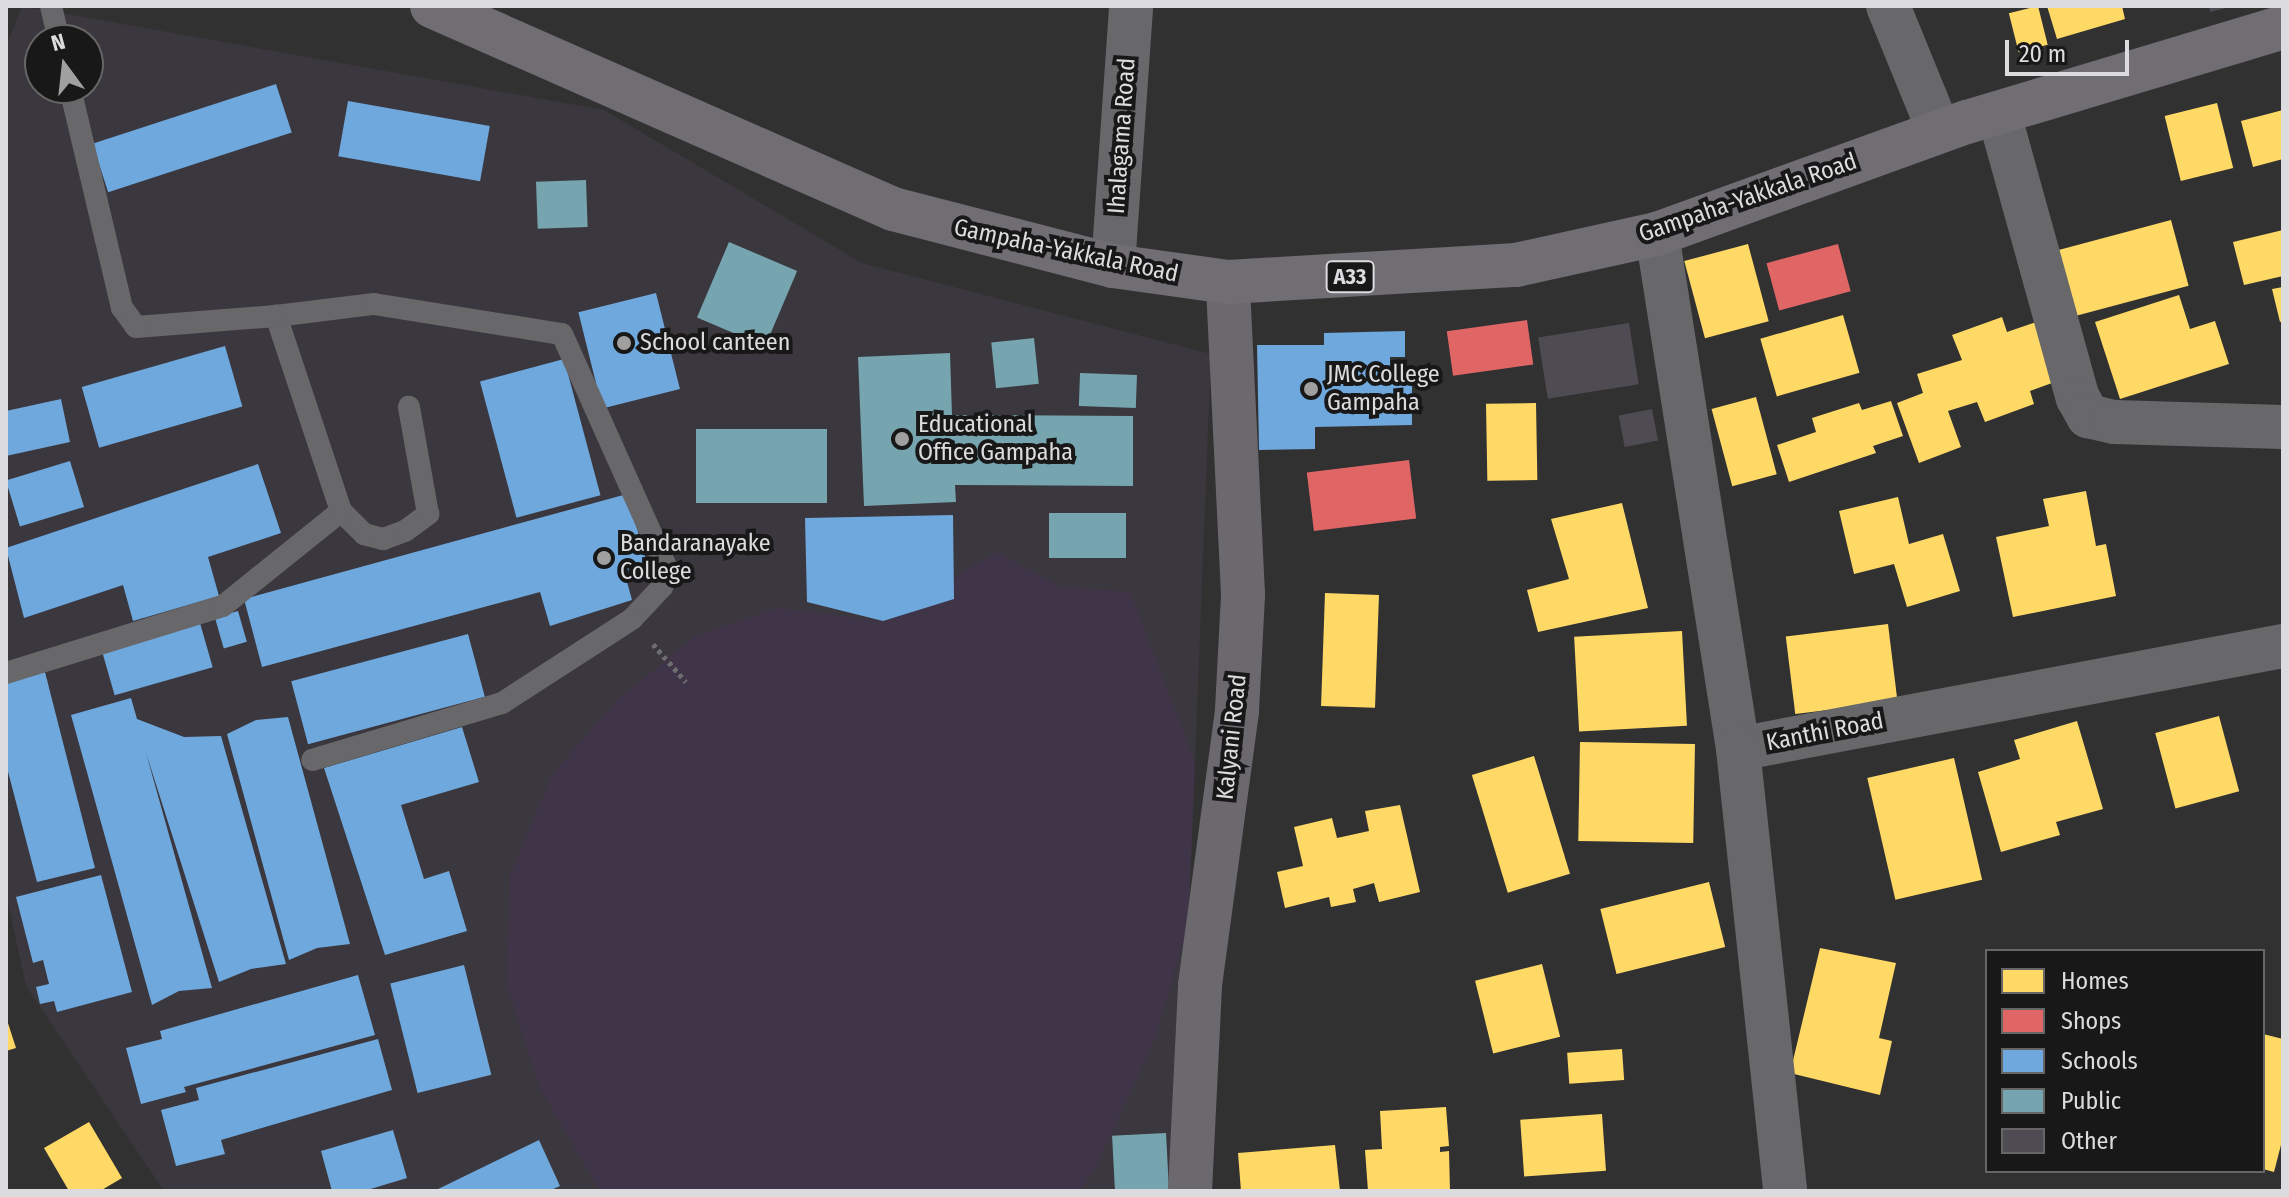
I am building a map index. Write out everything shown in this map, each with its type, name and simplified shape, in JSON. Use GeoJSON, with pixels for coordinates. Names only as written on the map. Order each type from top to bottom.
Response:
{"type":"FeatureCollection","features":[{"type":"Feature","properties":{"kind":"highway","name":"Gampaha-Yakkala Road"},"geometry":{"type":"LineString","coordinates":[[432,6],[893,209],[1113,266],[1228,282],[1516,265],[1657,234],[1939,131],[2283,27]]}},
{"type":"Feature","properties":{"kind":"street","name":"Ihalagama Road"},"geometry":{"type":"LineString","coordinates":[[1113,266],[1131,6]]}},
{"type":"Feature","properties":{"kind":"street"},"geometry":{"type":"LineString","coordinates":[[1888,6],[1939,131]]}},
{"type":"Feature","properties":{"kind":"street"},"geometry":{"type":"LineString","coordinates":[[1999,114],[2078,398],[2088,416],[2114,422],[2283,427]]}},
{"type":"Feature","properties":{"kind":"street","name":"Kanthi Road"},"geometry":{"type":"LineString","coordinates":[[1657,234],[1738,749],[2282,655]]}},
{"type":"Feature","properties":{"kind":"street","name":"Kalyani Road"},"geometry":{"type":"LineString","coordinates":[[1190,1191],[1200,985],[1237,710],[1243,594],[1228,282]]}},
{"type":"Feature","properties":{"kind":"street"},"geometry":{"type":"LineString","coordinates":[[1738,749],[1785,1191]]}},
{"type":"Feature","properties":{"kind":"lane"},"geometry":{"type":"LineString","coordinates":[[74,104],[122,308],[136,327],[276,316],[374,304],[562,334],[665,564],[662,587],[632,619],[502,703],[312,760]]}},
{"type":"Feature","properties":{"kind":"lane"},"geometry":{"type":"LineString","coordinates":[[276,316],[341,511],[364,534],[383,539],[405,531],[428,514],[409,407]]}},
{"type":"Feature","properties":{"kind":"lane"},"geometry":{"type":"LineString","coordinates":[[6,673],[223,606],[341,511]]}},
{"type":"Feature","properties":{"kind":"path"},"geometry":{"type":"LineString","coordinates":[[632,619],[686,682]]}},
{"type":"Feature","properties":{"kind":"shaded area","name":"Bandaranayake College"},"geometry":{"type":"Polygon","coordinates":[[[22,6],[604,110],[862,263],[1211,354],[1178,1191],[164,1191],[26,986],[6,894],[6,47],[22,6]]]}},
{"type":"Feature","properties":{"kind":"shaded area"},"geometry":{"type":"Polygon","coordinates":[[[996,552],[1061,587],[1130,592],[1195,762],[1188,924],[1155,1039],[1096,1167],[1080,1191],[600,1191],[540,1088],[507,985],[510,876],[552,775],[616,701],[697,635],[777,608],[883,621],[996,552]]]}},
{"type":"Feature","properties":{"kind":"building: Homes"},"geometry":{"type":"Polygon","coordinates":[[[2038,6],[2048,45],[2019,52],[2009,13],[2038,6]]]}},
{"type":"Feature","properties":{"kind":"building: Homes"},"geometry":{"type":"Polygon","coordinates":[[[2047,6],[2122,6],[2125,19],[2057,39],[2047,6]]]}},
{"type":"Feature","properties":{"kind":"building: Homes"},"geometry":{"type":"Polygon","coordinates":[[[2217,103],[2233,168],[2181,181],[2165,116],[2217,103]]]}},
{"type":"Feature","properties":{"kind":"building: Homes"},"geometry":{"type":"Polygon","coordinates":[[[2283,110],[2283,159],[2253,167],[2241,121],[2283,110]]]}},
{"type":"Feature","properties":{"kind":"building: Homes"},"geometry":{"type":"Polygon","coordinates":[[[2171,220],[2189,286],[2067,318],[2049,253],[2171,220]]]}},
{"type":"Feature","properties":{"kind":"building: Homes"},"geometry":{"type":"Polygon","coordinates":[[[2283,230],[2283,276],[2244,285],[2233,242],[2283,230]]]}},
{"type":"Feature","properties":{"kind":"building: Homes"},"geometry":{"type":"Polygon","coordinates":[[[1748,244],[1769,321],[1705,338],[1684,261],[1748,244]]]}},
{"type":"Feature","properties":{"kind":"building: Homes"},"geometry":{"type":"Polygon","coordinates":[[[2283,287],[2283,321],[2280,322],[2272,289],[2283,287]]]}},
{"type":"Feature","properties":{"kind":"building: Homes"},"geometry":{"type":"Polygon","coordinates":[[[2179,295],[2190,329],[2215,321],[2229,364],[2120,399],[2095,322],[2179,295]]]}},
{"type":"Feature","properties":{"kind":"building: Homes"},"geometry":{"type":"Polygon","coordinates":[[[1843,315],[1860,373],[1777,396],[1760,339],[1843,315]]]}},
{"type":"Feature","properties":{"kind":"building: Homes"},"geometry":{"type":"Polygon","coordinates":[[[2002,317],[2007,332],[2042,320],[2063,379],[2030,391],[2034,404],[1985,422],[1977,402],[1948,411],[1961,447],[1919,463],[1897,403],[1923,393],[1917,374],[1962,360],[1952,335],[2002,317]]]}},
{"type":"Feature","properties":{"kind":"building: Homes"},"geometry":{"type":"Polygon","coordinates":[[[1756,397],[1777,474],[1732,486],[1712,409],[1756,397]]]}},
{"type":"Feature","properties":{"kind":"building: Homes"},"geometry":{"type":"Polygon","coordinates":[[[1891,401],[1903,436],[1873,446],[1876,453],[1789,482],[1777,445],[1816,432],[1812,418],[1859,403],[1862,410],[1891,401]]]}},
{"type":"Feature","properties":{"kind":"building: Homes"},"geometry":{"type":"Polygon","coordinates":[[[1536,403],[1537,480],[1487,481],[1486,404],[1536,403]]]}},
{"type":"Feature","properties":{"kind":"building: Homes"},"geometry":{"type":"Polygon","coordinates":[[[2086,491],[2096,546],[2106,544],[2116,596],[2013,617],[1996,537],[2049,526],[2043,499],[2086,491]]]}},
{"type":"Feature","properties":{"kind":"building: Homes"},"geometry":{"type":"Polygon","coordinates":[[[1898,497],[1909,544],[1943,534],[1960,591],[1907,607],[1894,564],[1854,574],[1839,511],[1898,497]]]}},
{"type":"Feature","properties":{"kind":"building: Homes"},"geometry":{"type":"Polygon","coordinates":[[[1622,503],[1648,608],[1538,632],[1527,590],[1569,579],[1551,519],[1622,503]]]}},
{"type":"Feature","properties":{"kind":"building: Homes"},"geometry":{"type":"Polygon","coordinates":[[[1325,593],[1379,595],[1375,708],[1321,706],[1325,593]]]}},
{"type":"Feature","properties":{"kind":"building: Homes"},"geometry":{"type":"Polygon","coordinates":[[[1888,624],[1898,701],[1795,714],[1786,637],[1888,624]]]}},
{"type":"Feature","properties":{"kind":"building: Homes"},"geometry":{"type":"Polygon","coordinates":[[[1682,631],[1687,726],[1579,732],[1574,637],[1682,631]]]}},
{"type":"Feature","properties":{"kind":"building: Homes"},"geometry":{"type":"Polygon","coordinates":[[[2219,716],[2239,791],[2175,808],[2155,733],[2219,716]]]}},
{"type":"Feature","properties":{"kind":"building: Homes"},"geometry":{"type":"Polygon","coordinates":[[[2077,721],[2103,809],[2056,822],[2060,835],[2001,852],[1978,772],[2020,759],[2014,740],[2077,721]]]}},
{"type":"Feature","properties":{"kind":"building: Homes"},"geometry":{"type":"Polygon","coordinates":[[[1580,742],[1695,744],[1693,843],[1578,841],[1580,742]]]}},
{"type":"Feature","properties":{"kind":"building: Homes"},"geometry":{"type":"Polygon","coordinates":[[[1534,756],[1570,874],[1508,893],[1472,775],[1534,756]]]}},
{"type":"Feature","properties":{"kind":"building: Homes"},"geometry":{"type":"Polygon","coordinates":[[[1954,758],[1982,880],[1895,900],[1867,778],[1954,758]]]}},
{"type":"Feature","properties":{"kind":"building: Homes"},"geometry":{"type":"Polygon","coordinates":[[[1400,805],[1420,892],[1379,902],[1374,883],[1353,889],[1356,902],[1331,907],[1329,897],[1285,908],[1277,872],[1303,866],[1294,827],[1332,818],[1337,838],[1369,831],[1365,811],[1400,805]]]}},
{"type":"Feature","properties":{"kind":"building: Homes"},"geometry":{"type":"Polygon","coordinates":[[[1709,882],[1725,947],[1617,974],[1600,909],[1709,882]]]}},
{"type":"Feature","properties":{"kind":"building: Homes"},"geometry":{"type":"Polygon","coordinates":[[[1820,948],[1896,963],[1879,1038],[1892,1041],[1880,1095],[1790,1073],[1820,948]]]}},
{"type":"Feature","properties":{"kind":"building: Homes"},"geometry":{"type":"Polygon","coordinates":[[[1542,964],[1560,1037],[1493,1053],[1475,981],[1542,964]]]}},
{"type":"Feature","properties":{"kind":"building: Homes"},"geometry":{"type":"Polygon","coordinates":[[[6,1017],[16,1048],[6,1051],[6,1017]]]}},
{"type":"Feature","properties":{"kind":"building: Homes"},"geometry":{"type":"Polygon","coordinates":[[[2265,1034],[2283,1039],[2283,1137],[2274,1172],[2265,1170],[2265,1034]]]}},
{"type":"Feature","properties":{"kind":"building: Homes"},"geometry":{"type":"Polygon","coordinates":[[[1622,1049],[1624,1080],[1569,1084],[1567,1053],[1622,1049]]]}},
{"type":"Feature","properties":{"kind":"building: Homes"},"geometry":{"type":"Polygon","coordinates":[[[1446,1107],[1449,1146],[1440,1147],[1440,1152],[1449,1151],[1450,1191],[1368,1191],[1365,1150],[1382,1149],[1380,1111],[1446,1107]]]}},
{"type":"Feature","properties":{"kind":"building: Homes"},"geometry":{"type":"Polygon","coordinates":[[[1602,1114],[1606,1171],[1524,1177],[1520,1120],[1602,1114]]]}},
{"type":"Feature","properties":{"kind":"building: Homes"},"geometry":{"type":"Polygon","coordinates":[[[89,1122],[122,1178],[100,1191],[69,1191],[44,1148],[89,1122]]]}},
{"type":"Feature","properties":{"kind":"building: Homes"},"geometry":{"type":"Polygon","coordinates":[[[1335,1145],[1340,1191],[1241,1191],[1238,1153],[1335,1145]]]}},
{"type":"Feature","properties":{"kind":"building: Shops"},"geometry":{"type":"Polygon","coordinates":[[[1838,244],[1851,291],[1779,310],[1767,263],[1838,244]]]}},
{"type":"Feature","properties":{"kind":"building: Shops"},"geometry":{"type":"Polygon","coordinates":[[[1527,320],[1533,365],[1453,376],[1447,331],[1527,320]]]}},
{"type":"Feature","properties":{"kind":"building: Shops"},"geometry":{"type":"Polygon","coordinates":[[[1409,460],[1416,519],[1314,531],[1307,473],[1409,460]]]}},
{"type":"Feature","properties":{"kind":"building: Schools"},"geometry":{"type":"Polygon","coordinates":[[[276,84],[292,133],[108,192],[92,144],[276,84]]]}},
{"type":"Feature","properties":{"kind":"building: Schools"},"geometry":{"type":"Polygon","coordinates":[[[348,101],[490,126],[480,181],[338,156],[348,101]]]}},
{"type":"Feature","properties":{"kind":"building: Schools"},"geometry":{"type":"Polygon","coordinates":[[[656,293],[680,389],[602,408],[578,312],[656,293]]]}},
{"type":"Feature","properties":{"kind":"building: Schools"},"geometry":{"type":"Polygon","coordinates":[[[1405,331],[1405,357],[1390,357],[1391,383],[1412,383],[1412,425],[1315,427],[1315,449],[1259,450],[1257,345],[1324,345],[1324,333],[1405,331]]]}},
{"type":"Feature","properties":{"kind":"building: Schools"},"geometry":{"type":"Polygon","coordinates":[[[225,346],[242,407],[99,448],[82,387],[225,346]]]}},
{"type":"Feature","properties":{"kind":"building: Schools"},"geometry":{"type":"Polygon","coordinates":[[[564,359],[600,495],[516,518],[480,382],[564,359]]]}},
{"type":"Feature","properties":{"kind":"building: Schools"},"geometry":{"type":"Polygon","coordinates":[[[61,399],[70,442],[6,456],[6,411],[61,399]]]}},
{"type":"Feature","properties":{"kind":"building: Schools"},"geometry":{"type":"Polygon","coordinates":[[[70,461],[84,507],[20,526],[6,481],[70,461]]]}},
{"type":"Feature","properties":{"kind":"building: Schools"},"geometry":{"type":"Polygon","coordinates":[[[258,464],[281,533],[208,557],[219,596],[133,621],[123,585],[24,618],[6,548],[258,464]]]}},
{"type":"Feature","properties":{"kind":"building: Schools"},"geometry":{"type":"Polygon","coordinates":[[[627,494],[647,563],[624,571],[632,600],[550,626],[540,592],[262,667],[244,599],[627,494]]]}},
{"type":"Feature","properties":{"kind":"building: Schools"},"geometry":{"type":"Polygon","coordinates":[[[953,515],[954,599],[883,621],[807,602],[805,518],[953,515]]]}},
{"type":"Feature","properties":{"kind":"building: Schools"},"geometry":{"type":"Polygon","coordinates":[[[238,611],[247,642],[224,648],[215,618],[238,611]]]}},
{"type":"Feature","properties":{"kind":"building: Schools"},"geometry":{"type":"Polygon","coordinates":[[[200,623],[213,667],[115,695],[102,651],[200,623]]]}},
{"type":"Feature","properties":{"kind":"building: Schools"},"geometry":{"type":"Polygon","coordinates":[[[468,634],[485,697],[308,744],[291,681],[468,634]]]}},
{"type":"Feature","properties":{"kind":"building: Schools"},"geometry":{"type":"Polygon","coordinates":[[[45,672],[95,868],[37,882],[6,764],[6,682],[45,672]]]}},
{"type":"Feature","properties":{"kind":"building: Schools"},"geometry":{"type":"Polygon","coordinates":[[[131,698],[137,719],[184,737],[221,736],[286,964],[251,969],[219,982],[146,753],[212,988],[179,991],[152,1005],[71,715],[131,698]]]}},
{"type":"Feature","properties":{"kind":"building: Schools"},"geometry":{"type":"Polygon","coordinates":[[[288,717],[350,944],[317,948],[289,960],[227,734],[256,720],[288,717]]]}},
{"type":"Feature","properties":{"kind":"building: Schools"},"geometry":{"type":"Polygon","coordinates":[[[462,727],[479,782],[401,805],[424,879],[449,871],[467,931],[385,955],[324,768],[462,727]]]}},
{"type":"Feature","properties":{"kind":"building: Schools"},"geometry":{"type":"Polygon","coordinates":[[[101,875],[132,992],[57,1012],[54,1001],[40,1004],[36,987],[49,984],[43,960],[33,963],[16,897],[101,875]]]}},
{"type":"Feature","properties":{"kind":"building: Schools"},"geometry":{"type":"Polygon","coordinates":[[[464,965],[491,1075],[418,1093],[390,983],[464,965]]]}},
{"type":"Feature","properties":{"kind":"building: Schools"},"geometry":{"type":"Polygon","coordinates":[[[358,975],[375,1035],[184,1087],[186,1092],[141,1104],[126,1048],[162,1039],[160,1031],[358,975]]]}},
{"type":"Feature","properties":{"kind":"building: Schools"},"geometry":{"type":"Polygon","coordinates":[[[378,1039],[392,1090],[221,1140],[225,1154],[176,1166],[161,1110],[199,1100],[196,1088],[378,1039]]]}},
{"type":"Feature","properties":{"kind":"building: Schools"},"geometry":{"type":"Polygon","coordinates":[[[393,1130],[407,1178],[364,1191],[332,1191],[321,1151],[393,1130]]]}},
{"type":"Feature","properties":{"kind":"building: Schools"},"geometry":{"type":"Polygon","coordinates":[[[539,1140],[560,1186],[549,1191],[434,1191],[539,1140]]]}},
{"type":"Feature","properties":{"kind":"building: Public"},"geometry":{"type":"Polygon","coordinates":[[[586,180],[588,227],[538,229],[536,182],[586,180]]]}},
{"type":"Feature","properties":{"kind":"building: Public"},"geometry":{"type":"Polygon","coordinates":[[[729,242],[797,271],[765,346],[697,317],[729,242]]]}},
{"type":"Feature","properties":{"kind":"building: Public","name":"Educational Office Gampaha"},"geometry":{"type":"Polygon","coordinates":[[[1034,338],[1039,384],[996,388],[991,342],[1034,338]]]}},
{"type":"Feature","properties":{"kind":"building: Public"},"geometry":{"type":"Polygon","coordinates":[[[950,353],[952,415],[1133,416],[1133,486],[955,485],[956,502],[864,506],[858,357],[950,353]]]}},
{"type":"Feature","properties":{"kind":"building: Public","name":"Educational Office Gampaha"},"geometry":{"type":"Polygon","coordinates":[[[1080,373],[1137,375],[1136,408],[1079,406],[1080,373]]]}},
{"type":"Feature","properties":{"kind":"building: Public"},"geometry":{"type":"Polygon","coordinates":[[[696,429],[827,429],[827,503],[696,503],[696,429]]]}},
{"type":"Feature","properties":{"kind":"building: Public"},"geometry":{"type":"Polygon","coordinates":[[[1049,513],[1126,513],[1126,558],[1049,558],[1049,513]]]}},
{"type":"Feature","properties":{"kind":"building: Public"},"geometry":{"type":"Polygon","coordinates":[[[1166,1133],[1169,1191],[1115,1191],[1112,1136],[1166,1133]]]}},
{"type":"Feature","properties":{"kind":"building: Other"},"geometry":{"type":"Polygon","coordinates":[[[2209,6],[2230,6],[2230,7],[2210,12],[2209,6]]]}},
{"type":"Feature","properties":{"kind":"building: Other"},"geometry":{"type":"Polygon","coordinates":[[[1629,323],[1639,384],[1548,399],[1538,337],[1629,323]]]}},
{"type":"Feature","properties":{"kind":"building: Other"},"geometry":{"type":"Polygon","coordinates":[[[1652,409],[1658,440],[1625,447],[1619,415],[1652,409]]]}},
{"type":"Feature","properties":{"kind":"place","name":"School canteen"},"geometry":{"type":"Point","coordinates":[624,343]}},
{"type":"Feature","properties":{"kind":"place","name":"JMC College Gampaha"},"geometry":{"type":"Point","coordinates":[1311,389]}},
{"type":"Feature","properties":{"kind":"place","name":"Educational Office Gampaha"},"geometry":{"type":"Point","coordinates":[902,439]}},
{"type":"Feature","properties":{"kind":"place","name":"Bandaranayake College"},"geometry":{"type":"Point","coordinates":[604,558]}}]}
